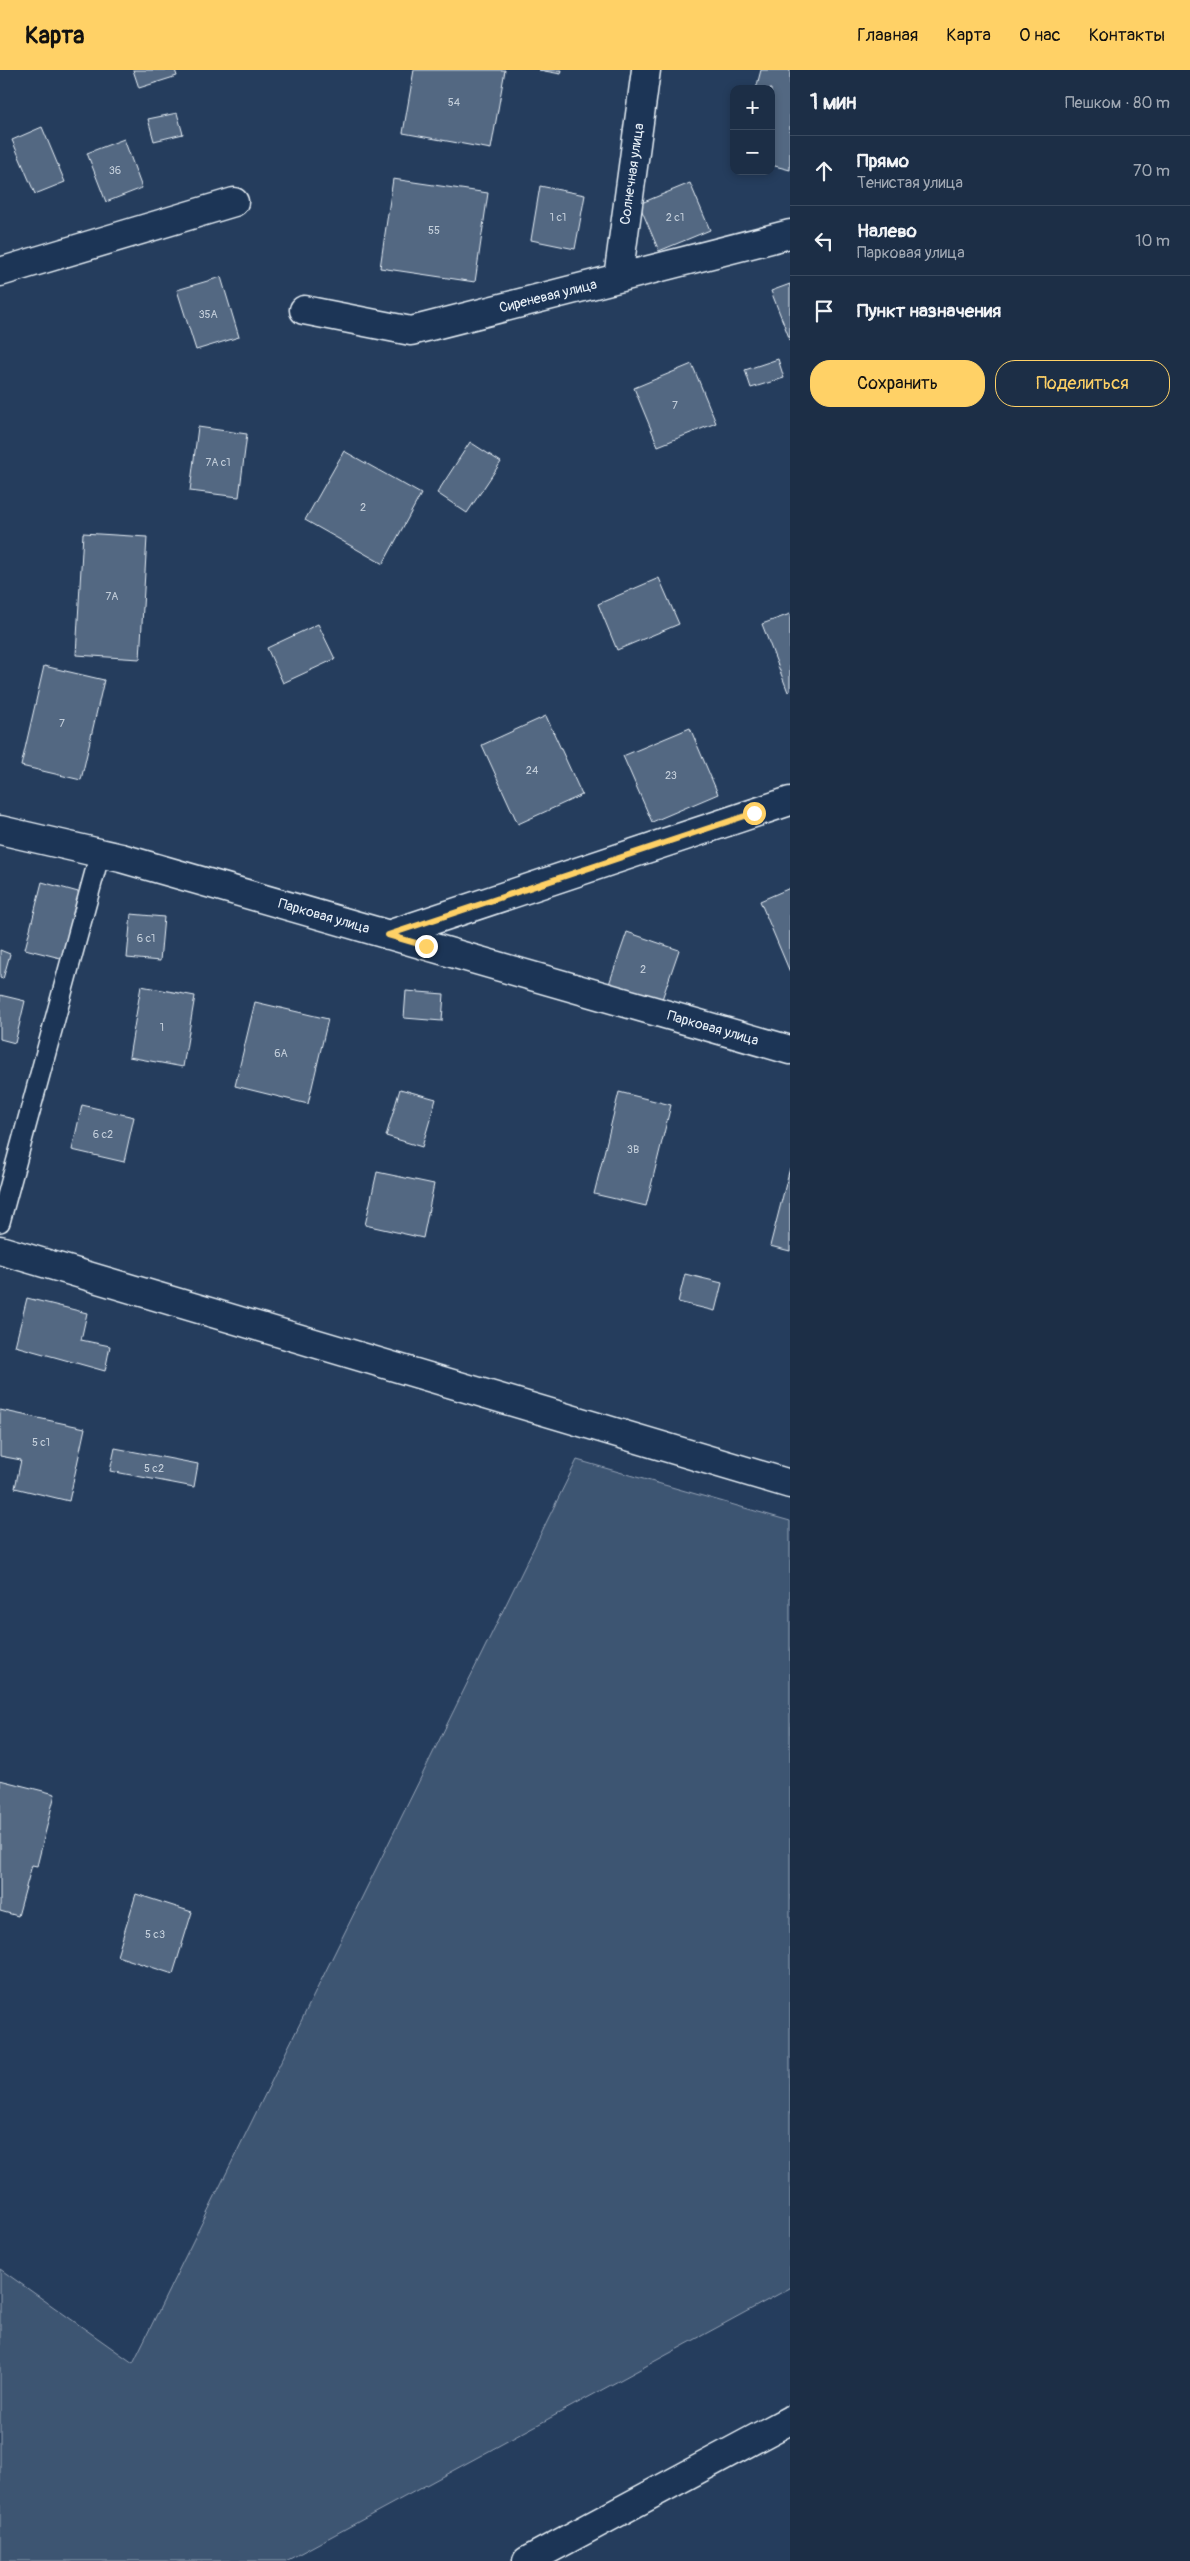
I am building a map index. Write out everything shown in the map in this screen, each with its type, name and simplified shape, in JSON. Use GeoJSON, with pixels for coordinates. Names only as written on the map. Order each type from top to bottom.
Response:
{"type":"FeatureCollection","features":[{"type":"Feature","properties":{"kind":"street","name":"Солнечная улица"},"geometry":{"type":"LineString","coordinates":[[618,278],[646,70]]}},
{"type":"Feature","properties":{"kind":"street"},"geometry":{"type":"LineString","coordinates":[[0,272],[234,202]]}},
{"type":"Feature","properties":{"kind":"street","name":"Сиреневая улица"},"geometry":{"type":"LineString","coordinates":[[304,310],[411,331],[790,234]]}},
{"type":"Feature","properties":{"kind":"street"},"geometry":{"type":"LineString","coordinates":[[388,935],[790,801]]}},
{"type":"Feature","properties":{"kind":"street","name":"Парковая улица"},"geometry":{"type":"LineString","coordinates":[[0,830],[100,853],[790,1050]]}},
{"type":"Feature","properties":{"kind":"street"},"geometry":{"type":"LineString","coordinates":[[0,1250],[790,1484]]}},
{"type":"Feature","properties":{"kind":"street"},"geometry":{"type":"LineString","coordinates":[[528,2561],[790,2420]]}},
{"type":"Feature","properties":{"kind":"lane"},"geometry":{"type":"LineString","coordinates":[[0,1222],[100,853]]}},
{"type":"Feature","properties":{"kind":"shaded area"},"geometry":{"type":"Polygon","coordinates":[[[577,1460],[790,1521],[790,2288],[286,2561],[0,2561],[0,2269],[133,2363],[577,1460]]]}},
{"type":"Feature","properties":{"kind":"building"},"geometry":{"type":"Polygon","coordinates":[[[133,70],[175,70],[177,76],[139,88],[133,70]]]}},
{"type":"Feature","properties":{"kind":"building"},"geometry":{"type":"Polygon","coordinates":[[[414,70],[505,70],[491,149],[403,133],[414,70]]]}},
{"type":"Feature","properties":{"kind":"building"},"geometry":{"type":"Polygon","coordinates":[[[539,70],[562,70],[561,74],[539,70]]]}},
{"type":"Feature","properties":{"kind":"building"},"geometry":{"type":"Polygon","coordinates":[[[761,70],[790,70],[790,170],[775,166],[775,85],[757,85],[761,70]]]}},
{"type":"Feature","properties":{"kind":"building"},"geometry":{"type":"Polygon","coordinates":[[[177,113],[183,134],[154,141],[148,119],[177,113]]]}},
{"type":"Feature","properties":{"kind":"building"},"geometry":{"type":"Polygon","coordinates":[[[42,127],[65,182],[35,194],[12,140],[42,127]]]}},
{"type":"Feature","properties":{"kind":"building"},"geometry":{"type":"Polygon","coordinates":[[[124,139],[142,188],[106,202],[87,153],[124,139]]]}},
{"type":"Feature","properties":{"kind":"building"},"geometry":{"type":"Polygon","coordinates":[[[393,179],[488,193],[475,282],[380,268],[393,179]]]}},
{"type":"Feature","properties":{"kind":"building"},"geometry":{"type":"Polygon","coordinates":[[[690,183],[710,230],[659,251],[639,204],[690,183]]]}},
{"type":"Feature","properties":{"kind":"building"},"geometry":{"type":"Polygon","coordinates":[[[540,186],[585,195],[575,249],[531,240],[540,186]]]}},
{"type":"Feature","properties":{"kind":"building"},"geometry":{"type":"Polygon","coordinates":[[[221,277],[239,337],[196,350],[177,290],[221,277]]]}},
{"type":"Feature","properties":{"kind":"building"},"geometry":{"type":"Polygon","coordinates":[[[790,284],[790,340],[771,291],[790,284]]]}},
{"type":"Feature","properties":{"kind":"building"},"geometry":{"type":"Polygon","coordinates":[[[778,359],[784,378],[751,388],[745,370],[778,359]]]}},
{"type":"Feature","properties":{"kind":"building"},"geometry":{"type":"Polygon","coordinates":[[[692,364],[716,423],[658,446],[634,388],[692,364]]]}},
{"type":"Feature","properties":{"kind":"building"},"geometry":{"type":"Polygon","coordinates":[[[198,427],[247,434],[239,497],[190,491],[198,427]]]}},
{"type":"Feature","properties":{"kind":"building"},"geometry":{"type":"Polygon","coordinates":[[[470,442],[501,462],[467,513],[437,493],[470,442]]]}},
{"type":"Feature","properties":{"kind":"building"},"geometry":{"type":"Polygon","coordinates":[[[344,451],[421,494],[383,564],[305,520],[344,451]]]}},
{"type":"Feature","properties":{"kind":"building"},"geometry":{"type":"Polygon","coordinates":[[[83,533],[147,537],[140,659],[76,655],[83,533]]]}},
{"type":"Feature","properties":{"kind":"building"},"geometry":{"type":"Polygon","coordinates":[[[659,578],[679,624],[617,650],[598,604],[659,578]]]}},
{"type":"Feature","properties":{"kind":"building"},"geometry":{"type":"Polygon","coordinates":[[[790,614],[790,691],[788,692],[762,624],[790,614]]]}},
{"type":"Feature","properties":{"kind":"building"},"geometry":{"type":"Polygon","coordinates":[[[318,624],[335,659],[283,683],[267,648],[318,624]]]}},
{"type":"Feature","properties":{"kind":"building"},"geometry":{"type":"Polygon","coordinates":[[[44,666],[104,680],[81,780],[21,766],[44,666]]]}},
{"type":"Feature","properties":{"kind":"building"},"geometry":{"type":"Polygon","coordinates":[[[546,716],[582,795],[518,824],[482,745],[546,716]]]}},
{"type":"Feature","properties":{"kind":"building"},"geometry":{"type":"Polygon","coordinates":[[[690,728],[718,794],[652,822],[623,756],[690,728]]]}},
{"type":"Feature","properties":{"kind":"building"},"geometry":{"type":"Polygon","coordinates":[[[42,882],[89,895],[72,961],[25,949],[42,882]]]}},
{"type":"Feature","properties":{"kind":"building"},"geometry":{"type":"Polygon","coordinates":[[[790,888],[790,972],[760,901],[790,888]]]}},
{"type":"Feature","properties":{"kind":"building"},"geometry":{"type":"Polygon","coordinates":[[[131,914],[164,917],[160,961],[127,958],[131,914]]]}},
{"type":"Feature","properties":{"kind":"building"},"geometry":{"type":"Polygon","coordinates":[[[627,932],[679,950],[660,1005],[608,987],[627,932]]]}},
{"type":"Feature","properties":{"kind":"building"},"geometry":{"type":"Polygon","coordinates":[[[0,950],[10,954],[3,979],[0,978],[0,950]]]}},
{"type":"Feature","properties":{"kind":"building"},"geometry":{"type":"Polygon","coordinates":[[[141,986],[195,996],[183,1067],[129,1057],[141,986]]]}},
{"type":"Feature","properties":{"kind":"building"},"geometry":{"type":"Polygon","coordinates":[[[406,991],[444,994],[442,1021],[404,1018],[406,991]]]}},
{"type":"Feature","properties":{"kind":"building"},"geometry":{"type":"Polygon","coordinates":[[[0,995],[25,1001],[15,1043],[0,1039],[0,995]]]}},
{"type":"Feature","properties":{"kind":"building"},"geometry":{"type":"Polygon","coordinates":[[[255,1002],[328,1019],[308,1104],[235,1086],[255,1002]]]}},
{"type":"Feature","properties":{"kind":"building"},"geometry":{"type":"Polygon","coordinates":[[[400,1089],[436,1099],[422,1147],[386,1136],[400,1089]]]}},
{"type":"Feature","properties":{"kind":"building"},"geometry":{"type":"Polygon","coordinates":[[[619,1092],[671,1105],[646,1206],[594,1194],[619,1092]]]}},
{"type":"Feature","properties":{"kind":"building"},"geometry":{"type":"Polygon","coordinates":[[[82,1105],[134,1117],[124,1162],[72,1150],[82,1105]]]}},
{"type":"Feature","properties":{"kind":"building"},"geometry":{"type":"Polygon","coordinates":[[[790,1168],[790,1251],[770,1246],[790,1168]]]}},
{"type":"Feature","properties":{"kind":"building"},"geometry":{"type":"Polygon","coordinates":[[[377,1172],[434,1184],[423,1238],[365,1225],[377,1172]]]}},
{"type":"Feature","properties":{"kind":"building"},"geometry":{"type":"Polygon","coordinates":[[[685,1274],[722,1283],[715,1311],[678,1302],[685,1274]]]}},
{"type":"Feature","properties":{"kind":"building"},"geometry":{"type":"Polygon","coordinates":[[[27,1298],[87,1313],[81,1340],[110,1346],[105,1371],[15,1346],[27,1298]]]}},
{"type":"Feature","properties":{"kind":"building"},"geometry":{"type":"Polygon","coordinates":[[[0,1410],[85,1428],[69,1501],[15,1488],[21,1460],[0,1456],[0,1410]]]}},
{"type":"Feature","properties":{"kind":"building"},"geometry":{"type":"Polygon","coordinates":[[[115,1448],[198,1464],[194,1487],[110,1471],[115,1448]]]}},
{"type":"Feature","properties":{"kind":"building"},"geometry":{"type":"Polygon","coordinates":[[[0,1780],[55,1794],[37,1866],[32,1865],[18,1916],[0,1911],[0,1780]]]}},
{"type":"Feature","properties":{"kind":"building"},"geometry":{"type":"Polygon","coordinates":[[[136,1894],[192,1912],[173,1974],[117,1956],[136,1894]]]}},
{"type":"Feature","properties":{"kind":"route"},"geometry":{"type":"LineString","coordinates":[[426,946],[388,935],[754,813]]}}]}
